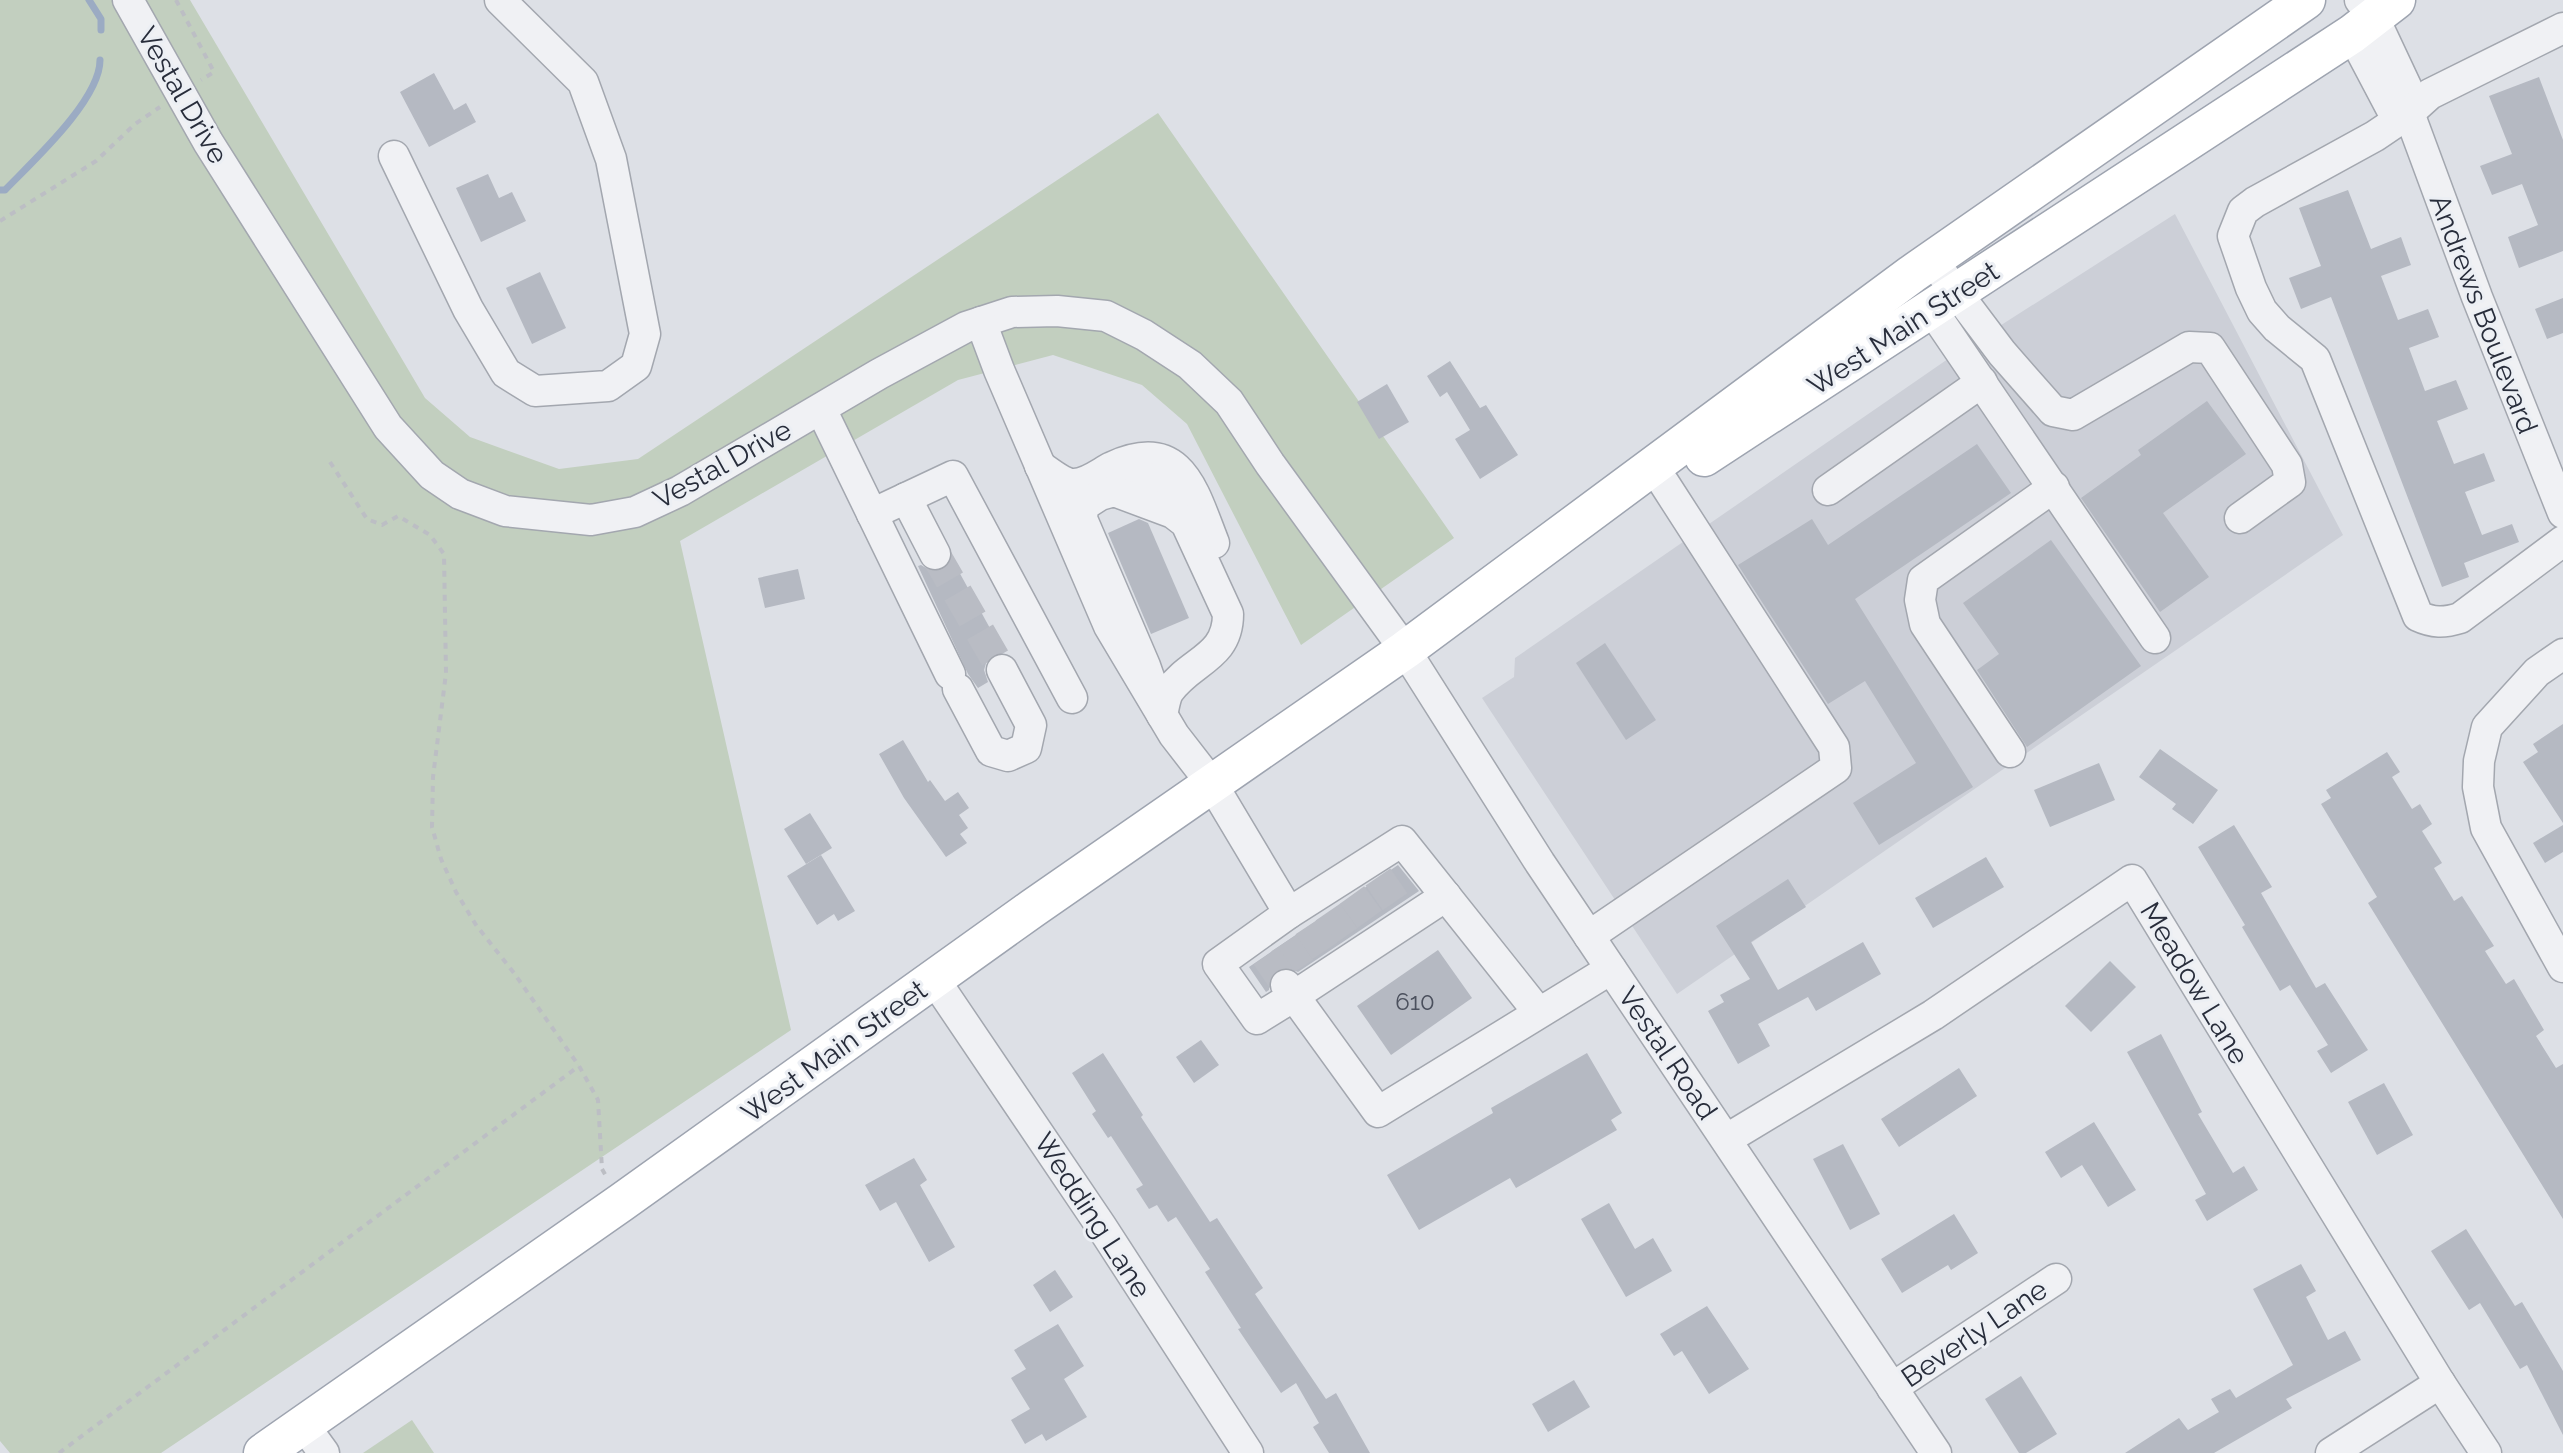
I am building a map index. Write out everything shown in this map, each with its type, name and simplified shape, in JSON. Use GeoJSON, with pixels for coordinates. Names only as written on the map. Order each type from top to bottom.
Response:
{"type":"FeatureCollection","features":[{"type":"Feature","properties":{"kind":"main road","name":"West Main Street"},"geometry":{"type":"LineString","coordinates":[[263,1453],[314,1439],[622,1202],[934,979],[1405,650],[1932,260],[2306,0]]}},
{"type":"Feature","properties":{"kind":"main road","name":"West Main Street"},"geometry":{"type":"LineString","coordinates":[[1405,650],[1945,302],[2370,12]]}},
{"type":"Feature","properties":{"kind":"street","name":"Vestal Drive"},"geometry":{"type":"LineString","coordinates":[[128,0],[208,142],[388,427],[432,475],[460,494],[505,511],[548,516],[591,520],[635,512],[680,491],[966,327],[1012,312],[1057,311],[1106,316],[1144,335],[1190,365],[1229,402],[1270,464],[1405,650]]}},
{"type":"Feature","properties":{"kind":"street"},"geometry":{"type":"LineString","coordinates":[[394,156],[468,309],[506,373],[535,391],[608,386],[636,366],[645,334],[611,159],[583,82],[500,0]]}},
{"type":"Feature","properties":{"kind":"street","name":"Andrews Boulevard"},"geometry":{"type":"LineString","coordinates":[[2370,12],[2411,97],[2409,113],[2477,297],[2563,513]]}},
{"type":"Feature","properties":{"kind":"street"},"geometry":{"type":"LineString","coordinates":[[2563,28],[2430,94],[2375,136],[2255,202],[2243,211],[2233,236],[2262,311],[2277,328],[2315,359],[2418,616],[2446,623],[2460,618],[2563,541]]}},
{"type":"Feature","properties":{"kind":"street"},"geometry":{"type":"LineString","coordinates":[[1932,260],[1945,302],[1982,382],[2155,638]]}},
{"type":"Feature","properties":{"kind":"street"},"geometry":{"type":"LineString","coordinates":[[1945,302],[2002,353],[2053,411],[2073,415],[2189,347],[2210,348],[2287,465],[2290,482],[2240,518]]}},
{"type":"Feature","properties":{"kind":"street"},"geometry":{"type":"LineString","coordinates":[[981,322],[1109,626],[1174,735],[1212,784],[1301,917]]}},
{"type":"Feature","properties":{"kind":"street"},"geometry":{"type":"LineString","coordinates":[[1828,490],[1982,382]]}},
{"type":"Feature","properties":{"kind":"street"},"geometry":{"type":"LineString","coordinates":[[821,409],[954,682],[991,751],[1008,756],[1026,748],[1031,725],[1002,670]]}},
{"type":"Feature","properties":{"kind":"street"},"geometry":{"type":"LineString","coordinates":[[1040,466],[1069,484],[1083,483],[1132,458],[1154,457],[1169,461],[1183,473],[1192,489],[1236,604],[1240,627],[1234,648],[1217,665],[1176,694],[1162,715]]}},
{"type":"Feature","properties":{"kind":"street"},"geometry":{"type":"LineString","coordinates":[[872,514],[953,476],[1072,698]]}},
{"type":"Feature","properties":{"kind":"street"},"geometry":{"type":"LineString","coordinates":[[1589,936],[1836,768],[1834,747],[1664,483]]}},
{"type":"Feature","properties":{"kind":"street"},"geometry":{"type":"LineString","coordinates":[[2010,752],[1925,624],[1920,600],[1923,580],[2054,487]]}},
{"type":"Feature","properties":{"kind":"street"},"geometry":{"type":"LineString","coordinates":[[1114,491],[1173,513],[1186,523],[1228,614],[1228,630],[1222,643],[1167,693],[1162,715],[1082,519],[1083,506],[1100,495],[1114,491]]}},
{"type":"Feature","properties":{"kind":"street"},"geometry":{"type":"LineString","coordinates":[[906,498],[935,554]]}},
{"type":"Feature","properties":{"kind":"street","name":"Vestal Road"},"geometry":{"type":"LineString","coordinates":[[1405,650],[1540,863],[1936,1453]]}},
{"type":"Feature","properties":{"kind":"street"},"geometry":{"type":"LineString","coordinates":[[2563,654],[2537,672],[2487,727],[2479,761],[2478,787],[2486,828],[2563,967]]}},
{"type":"Feature","properties":{"kind":"street"},"geometry":{"type":"LineString","coordinates":[[1446,896],[1403,914],[1320,969],[1257,1019],[1218,964],[1301,917],[1372,870],[1402,841],[1446,896],[1539,1013]]}},
{"type":"Feature","properties":{"kind":"street","name":"Meadow Lane"},"geometry":{"type":"LineString","coordinates":[[1727,1139],[1933,1015],[2132,880],[2486,1453]]}},
{"type":"Feature","properties":{"kind":"street"},"geometry":{"type":"LineString","coordinates":[[1320,969],[1378,1112],[1611,969]]}},
{"type":"Feature","properties":{"kind":"street","name":"Wedding Lane"},"geometry":{"type":"LineString","coordinates":[[934,979],[1101,1226],[1248,1453]]}},
{"type":"Feature","properties":{"kind":"street","name":"Beverly Lane"},"geometry":{"type":"LineString","coordinates":[[1892,1388],[2056,1279]]}},
{"type":"Feature","properties":{"kind":"street"},"geometry":{"type":"LineString","coordinates":[[2331,1453],[2440,1383]]}},
{"type":"Feature","properties":{"kind":"path"},"geometry":{"type":"LineString","coordinates":[[0,221],[96,161],[135,124],[214,72],[176,0]]}},
{"type":"Feature","properties":{"kind":"path"},"geometry":{"type":"LineString","coordinates":[[330,462],[367,519],[382,525],[398,516],[430,535],[444,554],[446,673],[433,777],[432,827],[441,859],[476,925],[579,1066],[598,1100],[602,1169],[622,1202]]}},
{"type":"Feature","properties":{"kind":"path"},"geometry":{"type":"LineString","coordinates":[[59,1453],[579,1066]]}},
{"type":"Feature","properties":{"kind":"shaded area"},"geometry":{"type":"Polygon","coordinates":[[[2175,214],[2343,535],[1677,994],[1482,698],[1514,677],[1515,658],[1945,361],[2175,214]]]}},
{"type":"Feature","properties":{"kind":"green space"},"geometry":{"type":"Polygon","coordinates":[[[0,0],[190,0],[425,398],[470,437],[559,469],[638,459],[1158,113],[1454,538],[1301,645],[1187,424],[1142,385],[1053,355],[958,380],[680,541],[791,1030],[161,1453],[10,1453],[0,1441],[0,0]]]}},
{"type":"Feature","properties":{"kind":"green space"},"geometry":{"type":"Polygon","coordinates":[[[412,1420],[434,1453],[363,1453],[412,1420]]]}},
{"type":"Feature","properties":{"kind":"building"},"geometry":{"type":"Polygon","coordinates":[[[434,73],[454,110],[466,103],[476,122],[429,147],[400,92],[434,73]]]}},
{"type":"Feature","properties":{"kind":"building"},"geometry":{"type":"Polygon","coordinates":[[[2539,77],[2563,140],[2563,251],[2519,268],[2508,237],[2538,225],[2522,184],[2492,195],[2480,166],[2512,154],[2489,96],[2539,77]]]}},
{"type":"Feature","properties":{"kind":"building"},"geometry":{"type":"Polygon","coordinates":[[[488,174],[499,198],[512,192],[526,221],[481,242],[456,188],[488,174]]]}},
{"type":"Feature","properties":{"kind":"building"},"geometry":{"type":"Polygon","coordinates":[[[2348,190],[2371,249],[2401,237],[2411,265],[2381,276],[2398,320],[2428,309],[2439,337],[2409,348],[2425,391],[2456,380],[2468,409],[2437,421],[2454,464],[2484,453],[2495,481],[2465,492],[2482,535],[2512,524],[2519,542],[2464,563],[2469,577],[2442,587],[2331,297],[2301,309],[2289,278],[2321,266],[2299,208],[2348,190]]]}},
{"type":"Feature","properties":{"kind":"building"},"geometry":{"type":"Polygon","coordinates":[[[540,272],[566,328],[532,344],[506,288],[540,272]]]}},
{"type":"Feature","properties":{"kind":"building"},"geometry":{"type":"Polygon","coordinates":[[[2563,298],[2563,333],[2547,339],[2535,309],[2563,298]]]}},
{"type":"Feature","properties":{"kind":"building"},"geometry":{"type":"Polygon","coordinates":[[[1450,361],[1480,408],[1486,405],[1518,455],[1480,479],[1455,439],[1470,430],[1447,392],[1440,397],[1427,376],[1450,361]]]}},
{"type":"Feature","properties":{"kind":"building"},"geometry":{"type":"Polygon","coordinates":[[[1387,384],[1409,422],[1379,439],[1357,402],[1387,384]]]}},
{"type":"Feature","properties":{"kind":"building"},"geometry":{"type":"Polygon","coordinates":[[[2207,401],[2246,454],[2163,513],[2209,577],[2160,612],[2081,498],[2141,455],[2138,450],[2207,401]]]}},
{"type":"Feature","properties":{"kind":"building"},"geometry":{"type":"Polygon","coordinates":[[[1977,444],[2011,493],[1855,599],[1973,787],[1879,845],[1853,803],[1916,763],[1865,681],[1828,704],[1738,565],[1812,519],[1828,545],[1977,444]]]}},
{"type":"Feature","properties":{"kind":"building"},"geometry":{"type":"Polygon","coordinates":[[[1139,519],[1148,523],[1189,618],[1151,634],[1108,533],[1139,519]]]}},
{"type":"Feature","properties":{"kind":"building"},"geometry":{"type":"Polygon","coordinates":[[[2051,540],[2141,666],[2027,747],[1977,670],[1999,654],[1963,603],[2051,540]]]}},
{"type":"Feature","properties":{"kind":"building"},"geometry":{"type":"Polygon","coordinates":[[[952,559],[1003,652],[987,660],[984,670],[988,682],[978,688],[968,674],[918,566],[933,572],[943,570],[952,559]]]}},
{"type":"Feature","properties":{"kind":"building"},"geometry":{"type":"Polygon","coordinates":[[[798,569],[805,599],[765,608],[758,578],[798,569]]]}},
{"type":"Feature","properties":{"kind":"building"},"geometry":{"type":"Polygon","coordinates":[[[1605,643],[1656,720],[1626,740],[1576,663],[1605,643]]]}},
{"type":"Feature","properties":{"kind":"building"},"geometry":{"type":"Polygon","coordinates":[[[2563,724],[2563,823],[2523,762],[2538,752],[2533,744],[2563,724]]]}},
{"type":"Feature","properties":{"kind":"building"},"geometry":{"type":"Polygon","coordinates":[[[903,740],[928,782],[930,780],[945,801],[958,792],[969,808],[959,815],[968,828],[960,834],[967,843],[946,857],[904,798],[879,754],[903,740]]]}},
{"type":"Feature","properties":{"kind":"building"},"geometry":{"type":"Polygon","coordinates":[[[2160,749],[2218,790],[2193,824],[2172,809],[2176,804],[2139,777],[2160,749]]]}},
{"type":"Feature","properties":{"kind":"building"},"geometry":{"type":"Polygon","coordinates":[[[2387,752],[2400,772],[2392,777],[2412,809],[2420,804],[2432,824],[2422,831],[2442,863],[2434,868],[2454,901],[2462,896],[2494,946],[2485,951],[2506,984],[2514,979],[2544,1030],[2536,1036],[2556,1068],[2563,1064],[2563,1219],[2368,903],[2377,897],[2321,804],[2331,798],[2326,790],[2387,752]]]}},
{"type":"Feature","properties":{"kind":"building"},"geometry":{"type":"Polygon","coordinates":[[[2099,763],[2115,800],[2050,827],[2034,790],[2099,763]]]}},
{"type":"Feature","properties":{"kind":"building"},"geometry":{"type":"Polygon","coordinates":[[[810,813],[832,848],[806,864],[784,829],[810,813]]]}},
{"type":"Feature","properties":{"kind":"building"},"geometry":{"type":"Polygon","coordinates":[[[2234,825],[2272,887],[2261,893],[2316,988],[2325,983],[2368,1050],[2331,1073],[2317,1051],[2328,1045],[2290,985],[2280,991],[2198,847],[2234,825]]]}},
{"type":"Feature","properties":{"kind":"building"},"geometry":{"type":"Polygon","coordinates":[[[2563,825],[2563,852],[2545,863],[2533,843],[2563,825]]]}},
{"type":"Feature","properties":{"kind":"building"},"geometry":{"type":"Polygon","coordinates":[[[821,855],[855,911],[838,921],[834,914],[817,925],[787,876],[821,855]]]}},
{"type":"Feature","properties":{"kind":"building"},"geometry":{"type":"Polygon","coordinates":[[[1986,857],[2004,887],[1933,928],[1915,898],[1986,857]]]}},
{"type":"Feature","properties":{"kind":"building"},"geometry":{"type":"Polygon","coordinates":[[[1398,865],[1419,891],[1298,972],[1285,967],[1276,970],[1270,977],[1266,992],[1249,967],[1398,865]]]}},
{"type":"Feature","properties":{"kind":"building"},"geometry":{"type":"Polygon","coordinates":[[[1788,879],[1806,907],[1751,942],[1778,990],[1863,942],[1881,974],[1816,1011],[1808,997],[1758,1024],[1770,1046],[1738,1064],[1708,1011],[1724,1002],[1720,995],[1750,979],[1716,926],[1788,879]]]}},
{"type":"Feature","properties":{"kind":"building"},"geometry":{"type":"Polygon","coordinates":[[[1438,950],[1472,998],[1391,1055],[1357,1006],[1438,950]]]}},
{"type":"Feature","properties":{"kind":"building"},"geometry":{"type":"Polygon","coordinates":[[[2110,961],[2136,987],[2091,1032],[2065,1006],[2110,961]]]}},
{"type":"Feature","properties":{"kind":"building"},"geometry":{"type":"Polygon","coordinates":[[[2161,1034],[2202,1112],[2198,1114],[2233,1173],[2244,1166],[2258,1190],[2207,1221],[2195,1200],[2206,1194],[2127,1052],[2161,1034]]]}},
{"type":"Feature","properties":{"kind":"building"},"geometry":{"type":"Polygon","coordinates":[[[1201,1040],[1219,1065],[1194,1083],[1176,1057],[1201,1040]]]}},
{"type":"Feature","properties":{"kind":"building"},"geometry":{"type":"Polygon","coordinates":[[[1103,1053],[1210,1222],[1217,1218],[1263,1288],[1255,1294],[1326,1399],[1336,1393],[1370,1453],[1329,1453],[1313,1427],[1319,1423],[1296,1383],[1281,1393],[1238,1329],[1241,1328],[1205,1272],[1210,1269],[1176,1217],[1168,1222],[1157,1205],[1149,1209],[1136,1189],[1143,1185],[1111,1136],[1108,1138],[1092,1114],[1096,1111],[1072,1073],[1103,1053]]]}},
{"type":"Feature","properties":{"kind":"building"},"geometry":{"type":"Polygon","coordinates":[[[1587,1053],[1622,1113],[1611,1120],[1617,1130],[1516,1188],[1510,1178],[1419,1230],[1387,1175],[1493,1113],[1491,1108],[1587,1053]]]}},
{"type":"Feature","properties":{"kind":"building"},"geometry":{"type":"Polygon","coordinates":[[[1959,1068],[1977,1096],[1899,1147],[1881,1119],[1959,1068]]]}},
{"type":"Feature","properties":{"kind":"building"},"geometry":{"type":"Polygon","coordinates":[[[2384,1083],[2413,1135],[2377,1155],[2348,1102],[2384,1083]]]}},
{"type":"Feature","properties":{"kind":"building"},"geometry":{"type":"Polygon","coordinates":[[[2094,1122],[2136,1190],[2108,1207],[2082,1165],[2061,1178],[2045,1152],[2094,1122]]]}},
{"type":"Feature","properties":{"kind":"building"},"geometry":{"type":"Polygon","coordinates":[[[1843,1144],[1880,1214],[1850,1230],[1813,1159],[1843,1144]]]}},
{"type":"Feature","properties":{"kind":"building"},"geometry":{"type":"Polygon","coordinates":[[[914,1158],[927,1180],[920,1185],[955,1247],[929,1262],[896,1202],[880,1211],[865,1185],[914,1158]]]}},
{"type":"Feature","properties":{"kind":"building"},"geometry":{"type":"Polygon","coordinates":[[[1609,1203],[1635,1249],[1653,1238],[1672,1271],[1626,1297],[1581,1219],[1609,1203]]]}},
{"type":"Feature","properties":{"kind":"building"},"geometry":{"type":"Polygon","coordinates":[[[1954,1214],[1978,1253],[1951,1270],[1948,1265],[1902,1293],[1881,1259],[1954,1214]]]}},
{"type":"Feature","properties":{"kind":"building"},"geometry":{"type":"Polygon","coordinates":[[[2466,1229],[2515,1306],[2522,1302],[2563,1371],[2563,1435],[2527,1365],[2520,1369],[2480,1303],[2469,1310],[2431,1251],[2466,1229]]]}},
{"type":"Feature","properties":{"kind":"building"},"geometry":{"type":"Polygon","coordinates":[[[2301,1264],[2316,1291],[2306,1297],[2328,1340],[2345,1331],[2361,1360],[2286,1399],[2292,1408],[2214,1453],[2125,1453],[2179,1418],[2188,1430],[2219,1412],[2211,1399],[2230,1389],[2236,1398],[2293,1365],[2253,1289],[2301,1264]]]}},
{"type":"Feature","properties":{"kind":"building"},"geometry":{"type":"Polygon","coordinates":[[[1055,1270],[1073,1297],[1050,1312],[1033,1285],[1055,1270]]]}},
{"type":"Feature","properties":{"kind":"building"},"geometry":{"type":"Polygon","coordinates":[[[1707,1306],[1749,1369],[1709,1394],[1682,1351],[1674,1356],[1660,1334],[1707,1306]]]}},
{"type":"Feature","properties":{"kind":"building"},"geometry":{"type":"Polygon","coordinates":[[[1058,1324],[1084,1366],[1064,1379],[1087,1417],[1046,1441],[1042,1434],[1025,1444],[1011,1420],[1030,1409],[1011,1378],[1026,1369],[1014,1350],[1058,1324]]]}},
{"type":"Feature","properties":{"kind":"building"},"geometry":{"type":"Polygon","coordinates":[[[2021,1376],[2057,1434],[2026,1453],[2019,1453],[1985,1399],[2021,1376]]]}},
{"type":"Feature","properties":{"kind":"building"},"geometry":{"type":"Polygon","coordinates":[[[1574,1380],[1590,1407],[1548,1432],[1532,1404],[1574,1380]]]}},
{"type":"Feature","properties":{"kind":"waterway"},"geometry":{"type":"LineString","coordinates":[[89,0],[101,19],[101,30]]}},
{"type":"Feature","properties":{"kind":"waterway"},"geometry":{"type":"LineString","coordinates":[[0,190],[5,190],[32,163],[77,111],[97,76],[100,60]]}},
{"type":"Feature","properties":{"kind":"tunnel"},"geometry":{"type":"LineString","coordinates":[[935,554],[1002,670]]}},
{"type":"Feature","properties":{"kind":"tunnel"},"geometry":{"type":"LineString","coordinates":[[1378,877],[1398,906]]}},
{"type":"Feature","properties":{"kind":"tunnel"},"geometry":{"type":"LineString","coordinates":[[1352,895],[1373,924]]}},
{"type":"Feature","properties":{"kind":"tunnel"},"geometry":{"type":"LineString","coordinates":[[1328,912],[1348,941]]}},
{"type":"Feature","properties":{"kind":"tunnel"},"geometry":{"type":"LineString","coordinates":[[1308,926],[1328,956]]}},
{"type":"Feature","properties":{"kind":"tunnel"},"geometry":{"type":"LineString","coordinates":[[1284,943],[1303,972]]}},
{"type":"Feature","properties":{"kind":"tunnel"},"geometry":{"type":"LineString","coordinates":[[1266,956],[1286,985]]}}]}
